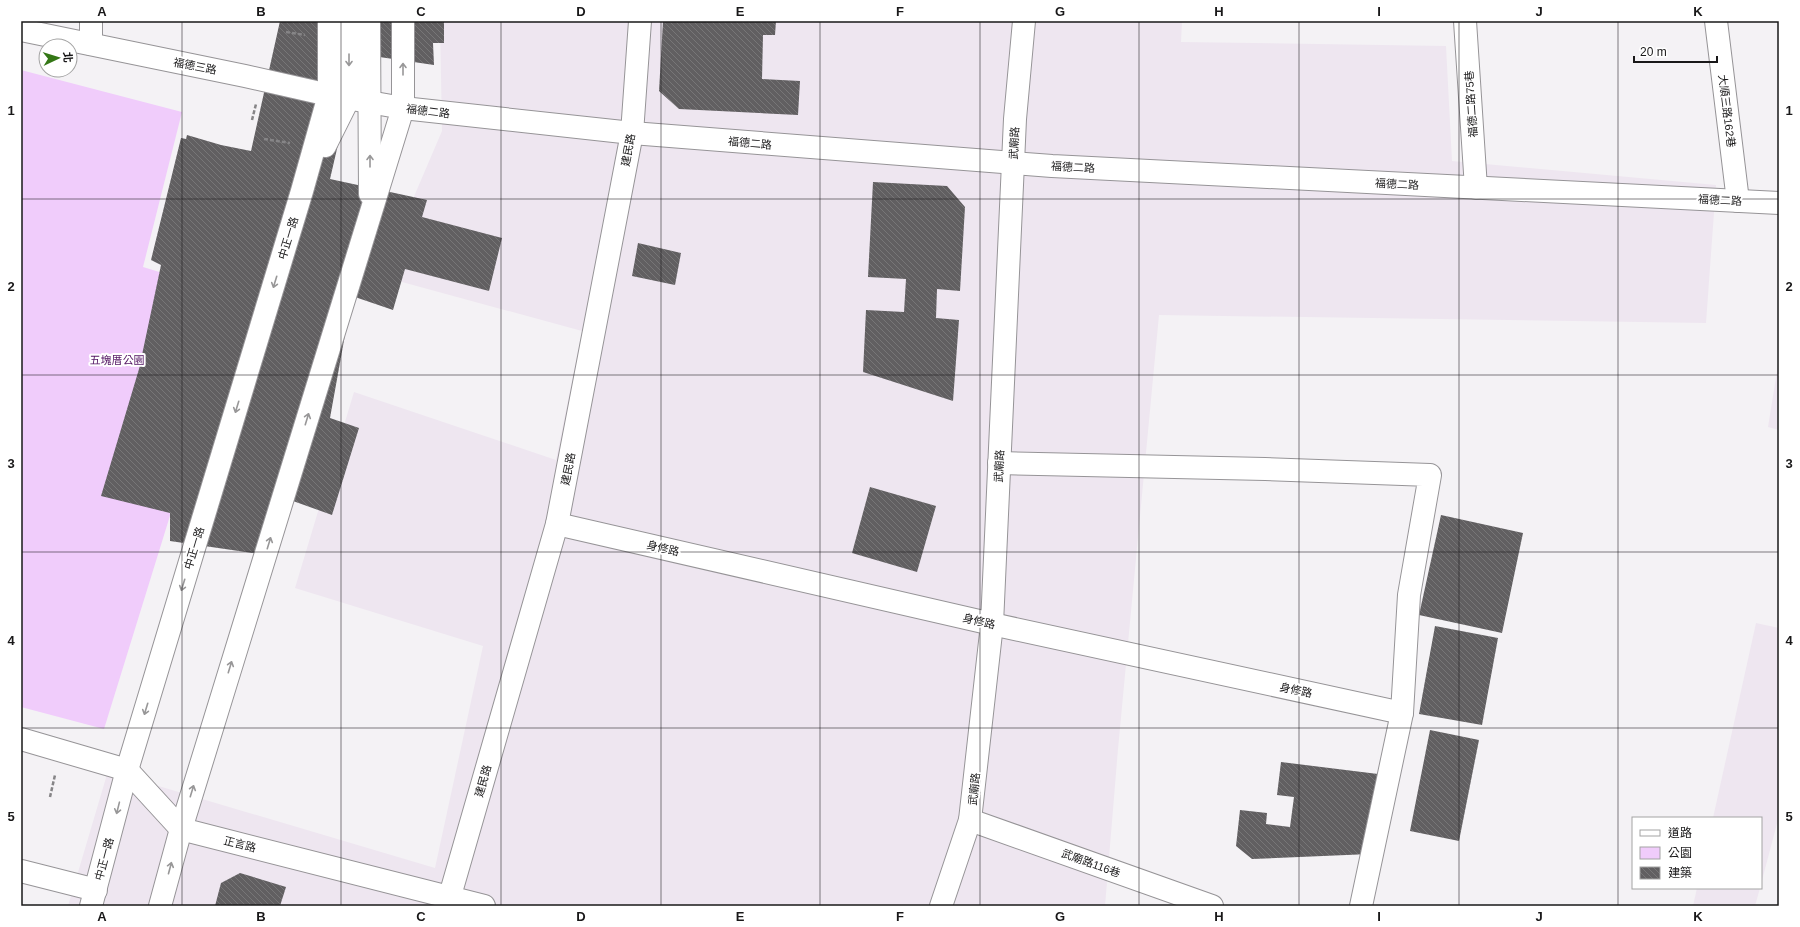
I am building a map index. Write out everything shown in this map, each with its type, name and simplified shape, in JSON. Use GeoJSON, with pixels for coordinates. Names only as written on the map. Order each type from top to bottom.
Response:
{"type":"FeatureCollection","features":[{"type":"Feature","properties":{"kind":"street"},"geometry":{"type":"LineString","coordinates":[[91,21],[91,44]]}},
{"type":"Feature","properties":{"kind":"street","name":"中正一路"},"geometry":{"type":"LineString","coordinates":[[329,21],[349,98],[370,214]]}},
{"type":"Feature","properties":{"kind":"street","name":"中正一路"},"geometry":{"type":"LineString","coordinates":[[349,21],[349,98]]}},
{"type":"Feature","properties":{"kind":"street","name":"中正一路"},"geometry":{"type":"LineString","coordinates":[[94,898],[127,770],[302,191],[349,98],[370,21]]}},
{"type":"Feature","properties":{"kind":"street","name":"中正一路"},"geometry":{"type":"LineString","coordinates":[[160,906],[181,829],[403,108],[403,21]]}},
{"type":"Feature","properties":{"kind":"street","name":"建民路"},"geometry":{"type":"LineString","coordinates":[[448,902],[557,524],[632,133],[640,21]]}},
{"type":"Feature","properties":{"kind":"street","name":"武廟路"},"geometry":{"type":"LineString","coordinates":[[941,906],[970,820],[992,624],[1015,119],[1024,21]]}},
{"type":"Feature","properties":{"kind":"street","name":"福德二路75巷"},"geometry":{"type":"LineString","coordinates":[[1466,21],[1476,188]]}},
{"type":"Feature","properties":{"kind":"street","name":"大順三路162巷"},"geometry":{"type":"LineString","coordinates":[[1716,21],[1738,201]]}},
{"type":"Feature","properties":{"kind":"street","name":"福德三路"},"geometry":{"type":"LineString","coordinates":[[21,30],[349,98]]}},
{"type":"Feature","properties":{"kind":"street","name":"福德二路"},"geometry":{"type":"LineString","coordinates":[[349,98],[403,108],[632,133],[1013,163],[1779,203]]}},
{"type":"Feature","properties":{"kind":"street"},"geometry":{"type":"LineString","coordinates":[[999,463],[1265,469],[1430,475],[1410,595],[1402,713],[1361,906]]}},
{"type":"Feature","properties":{"kind":"street","name":"身修路"},"geometry":{"type":"LineString","coordinates":[[557,524],[992,624],[1402,713]]}},
{"type":"Feature","properties":{"kind":"street"},"geometry":{"type":"LineString","coordinates":[[21,739],[127,770],[181,829]]}},
{"type":"Feature","properties":{"kind":"street","name":"武廟路116巷"},"geometry":{"type":"LineString","coordinates":[[970,820],[1212,906]]}},
{"type":"Feature","properties":{"kind":"street","name":"正言路"},"geometry":{"type":"LineString","coordinates":[[181,829],[448,902],[484,906]]}},
{"type":"Feature","properties":{"kind":"street"},"geometry":{"type":"LineString","coordinates":[[21,871],[94,898]]}},
{"type":"Feature","properties":{"kind":"shaded area"},"geometry":{"type":"Polygon","coordinates":[[[440,21],[1182,21],[1181,42],[1446,46],[1452,161],[1716,185],[1706,323],[1159,315],[1118,749],[1105,906],[68,906],[108,771],[435,868],[483,646],[295,588],[354,392],[556,460],[582,331],[380,276],[442,131],[440,21]]]}},
{"type":"Feature","properties":{"kind":"shaded area"},"geometry":{"type":"Polygon","coordinates":[[[1779,359],[1779,430],[1768,427],[1779,359]]]}},
{"type":"Feature","properties":{"kind":"shaded area"},"geometry":{"type":"Polygon","coordinates":[[[1756,623],[1779,628],[1779,816],[1762,880],[1762,817],[1713,817],[1756,623]]]}},
{"type":"Feature","properties":{"kind":"shaded area"},"geometry":{"type":"Polygon","coordinates":[[[1697,889],[1760,889],[1755,906],[1693,906],[1697,889]]]}},
{"type":"Feature","properties":{"kind":"green space","name":"五塊厝公園"},"geometry":{"type":"Polygon","coordinates":[[[21,70],[38,74],[38,78],[52,78],[182,112],[143,267],[238,296],[104,729],[21,707],[21,70]]]}},
{"type":"Feature","properties":{"kind":"building"},"geometry":{"type":"Polygon","coordinates":[[[280,21],[444,21],[444,43],[433,43],[434,65],[359,54],[330,179],[427,200],[422,217],[502,238],[489,291],[405,269],[393,310],[352,296],[330,418],[359,428],[332,515],[293,501],[274,556],[170,541],[170,513],[101,496],[139,369],[161,265],[151,260],[181,138],[186,139],[187,135],[221,145],[251,151],[280,21]]]}},
{"type":"Feature","properties":{"kind":"building"},"geometry":{"type":"Polygon","coordinates":[[[663,21],[776,21],[775,35],[763,35],[762,79],[800,81],[798,115],[679,109],[659,91],[663,21]]]}},
{"type":"Feature","properties":{"kind":"building"},"geometry":{"type":"Polygon","coordinates":[[[873,182],[947,186],[965,207],[960,291],[937,289],[936,318],[959,320],[953,401],[863,372],[866,310],[904,312],[906,279],[868,277],[873,182]]]}},
{"type":"Feature","properties":{"kind":"building"},"geometry":{"type":"Polygon","coordinates":[[[638,243],[681,253],[675,285],[632,276],[638,243]]]}},
{"type":"Feature","properties":{"kind":"building"},"geometry":{"type":"Polygon","coordinates":[[[870,487],[936,506],[917,572],[852,553],[870,487]]]}},
{"type":"Feature","properties":{"kind":"building"},"geometry":{"type":"Polygon","coordinates":[[[1441,515],[1523,533],[1502,633],[1419,615],[1441,515]]]}},
{"type":"Feature","properties":{"kind":"building"},"geometry":{"type":"Polygon","coordinates":[[[1435,626],[1498,638],[1482,725],[1419,714],[1435,626]]]}},
{"type":"Feature","properties":{"kind":"building"},"geometry":{"type":"Polygon","coordinates":[[[1430,730],[1479,740],[1459,841],[1410,831],[1430,730]]]}},
{"type":"Feature","properties":{"kind":"building"},"geometry":{"type":"Polygon","coordinates":[[[1281,762],[1378,774],[1370,854],[1252,859],[1236,846],[1240,810],[1267,813],[1266,824],[1290,827],[1294,797],[1277,795],[1281,762]]]}},
{"type":"Feature","properties":{"kind":"building"},"geometry":{"type":"Polygon","coordinates":[[[240,873],[286,887],[280,906],[215,906],[221,883],[240,873]]]}}]}
